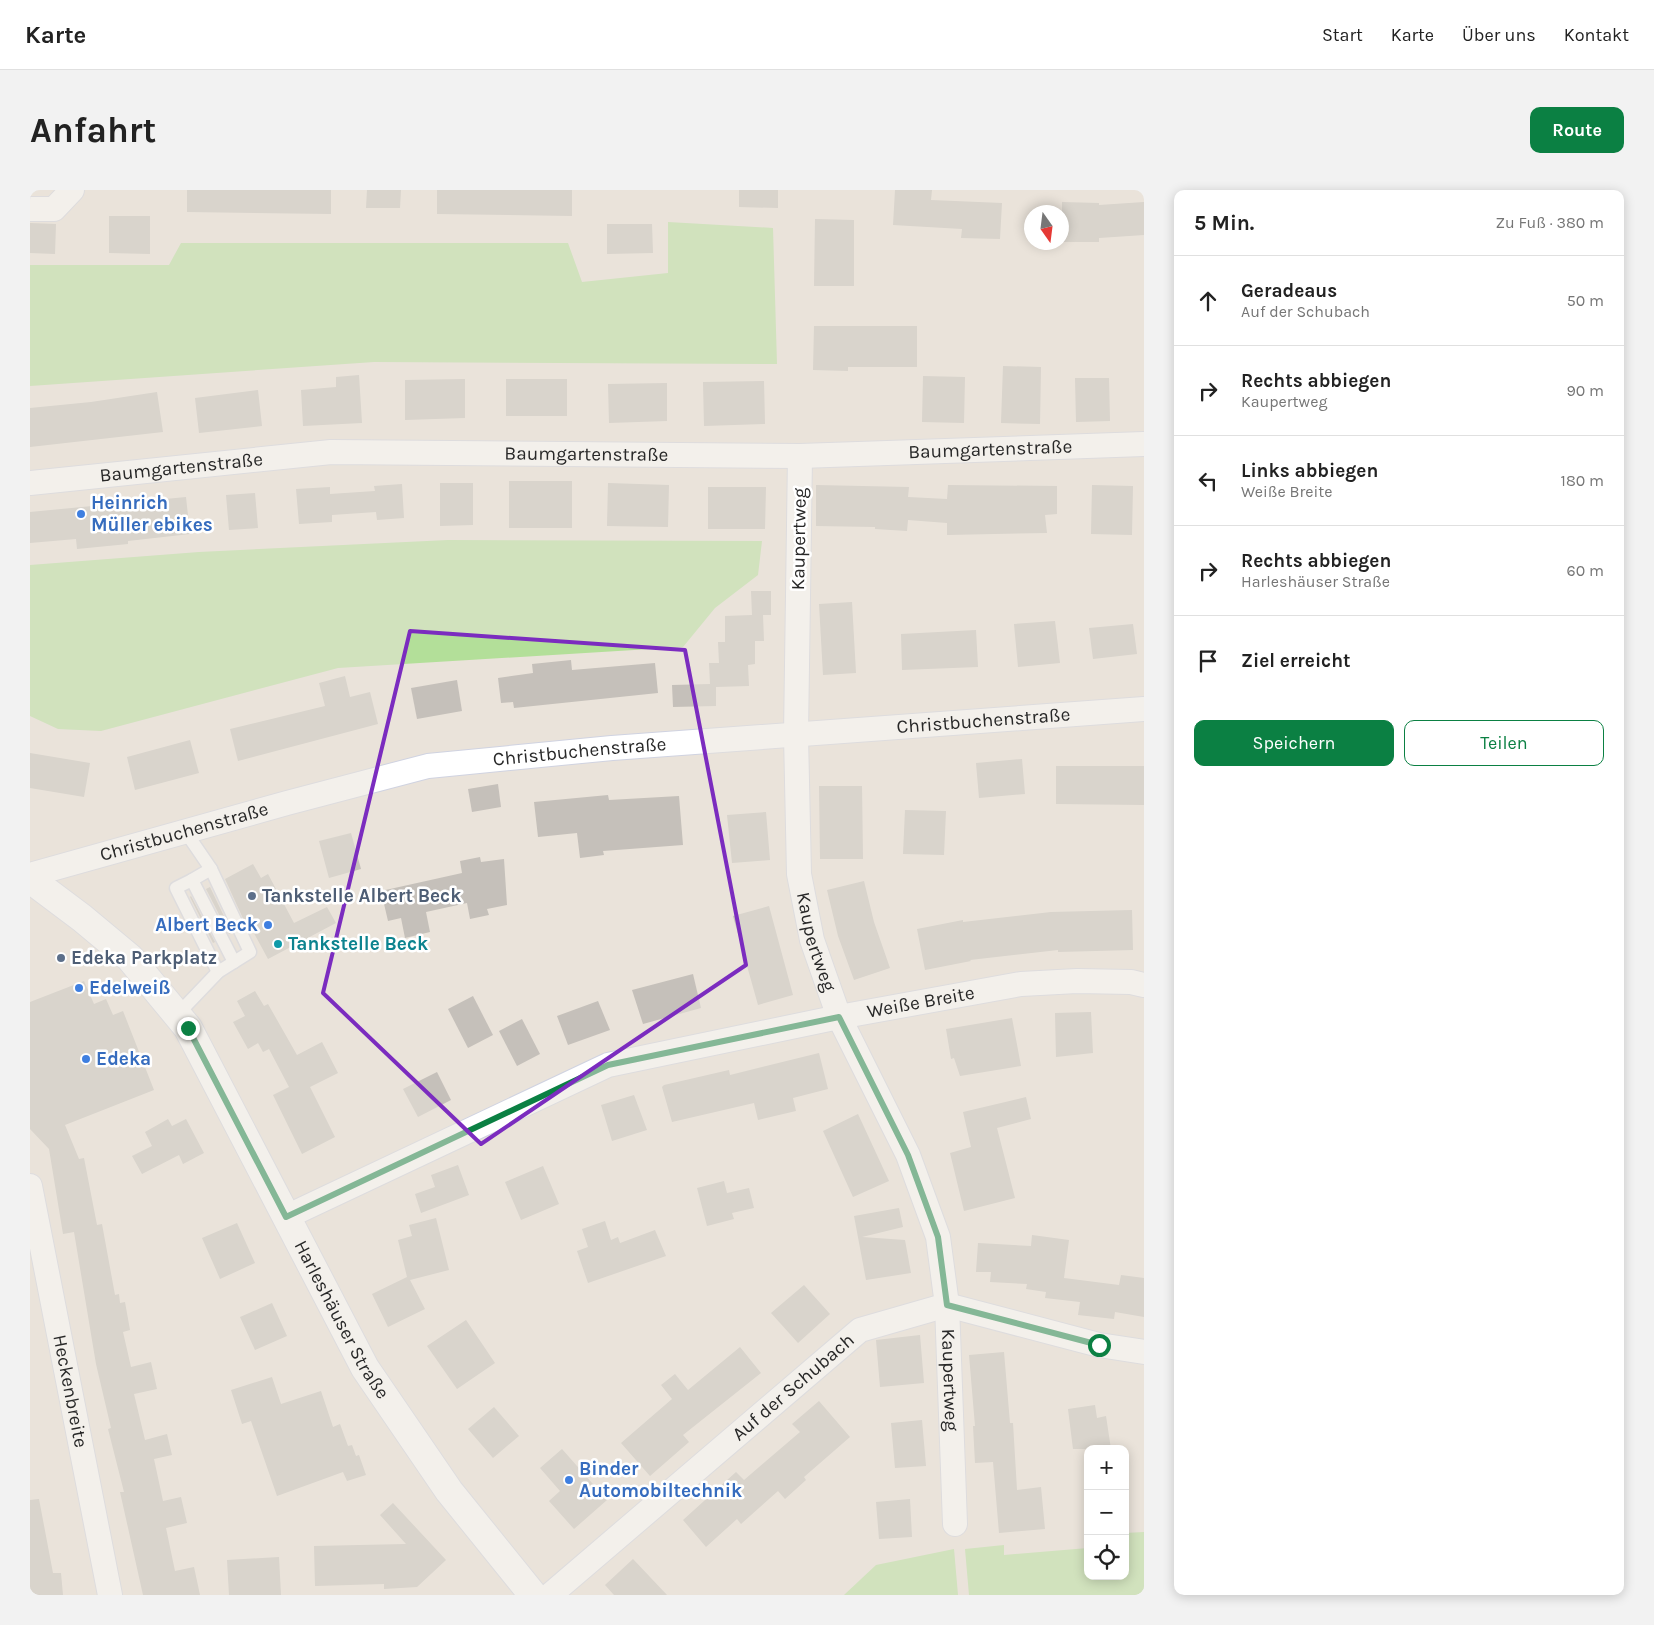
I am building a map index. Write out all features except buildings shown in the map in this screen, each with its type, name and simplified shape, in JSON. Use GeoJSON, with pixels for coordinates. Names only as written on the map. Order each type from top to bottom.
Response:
{"type":"FeatureCollection","features":[{"type":"Feature","properties":{"kind":"main road","name":"Harleshäuser Straße"},"geometry":{"type":"LineString","coordinates":[[30,877],[130,958],[188,1028],[365,1368],[449,1491],[533,1595]]}},
{"type":"Feature","properties":{"kind":"street"},"geometry":{"type":"LineString","coordinates":[[30,209],[54,209],[72,190]]}},
{"type":"Feature","properties":{"kind":"street","name":"Baumgartenstraße"},"geometry":{"type":"LineString","coordinates":[[30,483],[331,452],[800,456],[1144,444]]}},
{"type":"Feature","properties":{"kind":"street","name":"Kaupertweg"},"geometry":{"type":"LineString","coordinates":[[800,456],[796,735],[798,874],[812,940],[839,1017],[911,1164],[938,1237],[947,1305],[955,1524]]}},
{"type":"Feature","properties":{"kind":"street","name":"Christbuchenstraße"},"geometry":{"type":"LineString","coordinates":[[30,877],[185,831],[428,766],[612,748],[1144,709]]}},
{"type":"Feature","properties":{"kind":"street","name":"Weiße Breite"},"geometry":{"type":"LineString","coordinates":[[286,1217],[608,1065],[839,1017],[1021,984],[1077,981],[1131,982],[1144,985]]}},
{"type":"Feature","properties":{"kind":"street","name":"Heckenbreite"},"geometry":{"type":"LineString","coordinates":[[30,1186],[110,1595]]}},
{"type":"Feature","properties":{"kind":"street"},"geometry":{"type":"LineString","coordinates":[[947,1305],[1099,1345],[1144,1352]]}},
{"type":"Feature","properties":{"kind":"street","name":"Auf der Schubach"},"geometry":{"type":"LineString","coordinates":[[550,1595],[860,1330],[947,1305]]}},
{"type":"Feature","properties":{"kind":"lane"},"geometry":{"type":"LineString","coordinates":[[177,1015],[218,972],[250,952],[211,869],[185,831]]}},
{"type":"Feature","properties":{"kind":"lane"},"geometry":{"type":"LineString","coordinates":[[211,869],[176,888],[218,972]]}},
{"type":"Feature","properties":{"kind":"lane"},"geometry":{"type":"LineString","coordinates":[[192,880],[234,962]]}},
{"type":"Feature","properties":{"kind":"highlighted area"},"geometry":{"type":"Polygon","coordinates":[[[410,631],[685,650],[746,965],[481,1144],[323,993],[410,631]]]}},
{"type":"Feature","properties":{"kind":"green space"},"geometry":{"type":"Polygon","coordinates":[[[668,222],[773,228],[777,364],[374,362],[30,386],[30,265],[169,265],[181,243],[568,243],[582,282],[668,273],[668,222]]]}},
{"type":"Feature","properties":{"kind":"green space"},"geometry":{"type":"Polygon","coordinates":[[[448,540],[762,541],[758,575],[715,608],[683,647],[338,668],[101,731],[58,729],[30,716],[30,565],[199,552],[448,540]]]}},
{"type":"Feature","properties":{"kind":"green space"},"geometry":{"type":"Polygon","coordinates":[[[1144,1532],[1144,1595],[969,1595],[965,1549],[1004,1545],[1004,1555],[1084,1548],[1084,1580],[1129,1580],[1129,1533],[1144,1532]]]}},
{"type":"Feature","properties":{"kind":"green space"},"geometry":{"type":"Polygon","coordinates":[[[954,1549],[958,1595],[844,1595],[876,1565],[954,1549]]]}},
{"type":"Feature","properties":{"kind":"place","name":"Heinrich Müller ebikes"},"geometry":{"type":"Point","coordinates":[81,514]}},
{"type":"Feature","properties":{"kind":"place","name":"Tankstelle Albert Beck"},"geometry":{"type":"Point","coordinates":[252,896]}},
{"type":"Feature","properties":{"kind":"place","name":"Albert Beck"},"geometry":{"type":"Point","coordinates":[268,925]}},
{"type":"Feature","properties":{"kind":"place","name":"Tankstelle Beck"},"geometry":{"type":"Point","coordinates":[278,944]}},
{"type":"Feature","properties":{"kind":"place","name":"Edeka Parkplatz"},"geometry":{"type":"Point","coordinates":[61,958]}},
{"type":"Feature","properties":{"kind":"place","name":"Edelweiß"},"geometry":{"type":"Point","coordinates":[79,988]}},
{"type":"Feature","properties":{"kind":"place","name":"Edeka"},"geometry":{"type":"Point","coordinates":[86,1059]}},
{"type":"Feature","properties":{"kind":"place","name":"Binder Automobiltechnik"},"geometry":{"type":"Point","coordinates":[569,1480]}},
{"type":"Feature","properties":{"kind":"route"},"geometry":{"type":"LineString","coordinates":[[188,1028],[286,1217],[608,1065],[839,1017],[908,1155],[938,1237],[947,1305],[1099,1345]]}}]}
